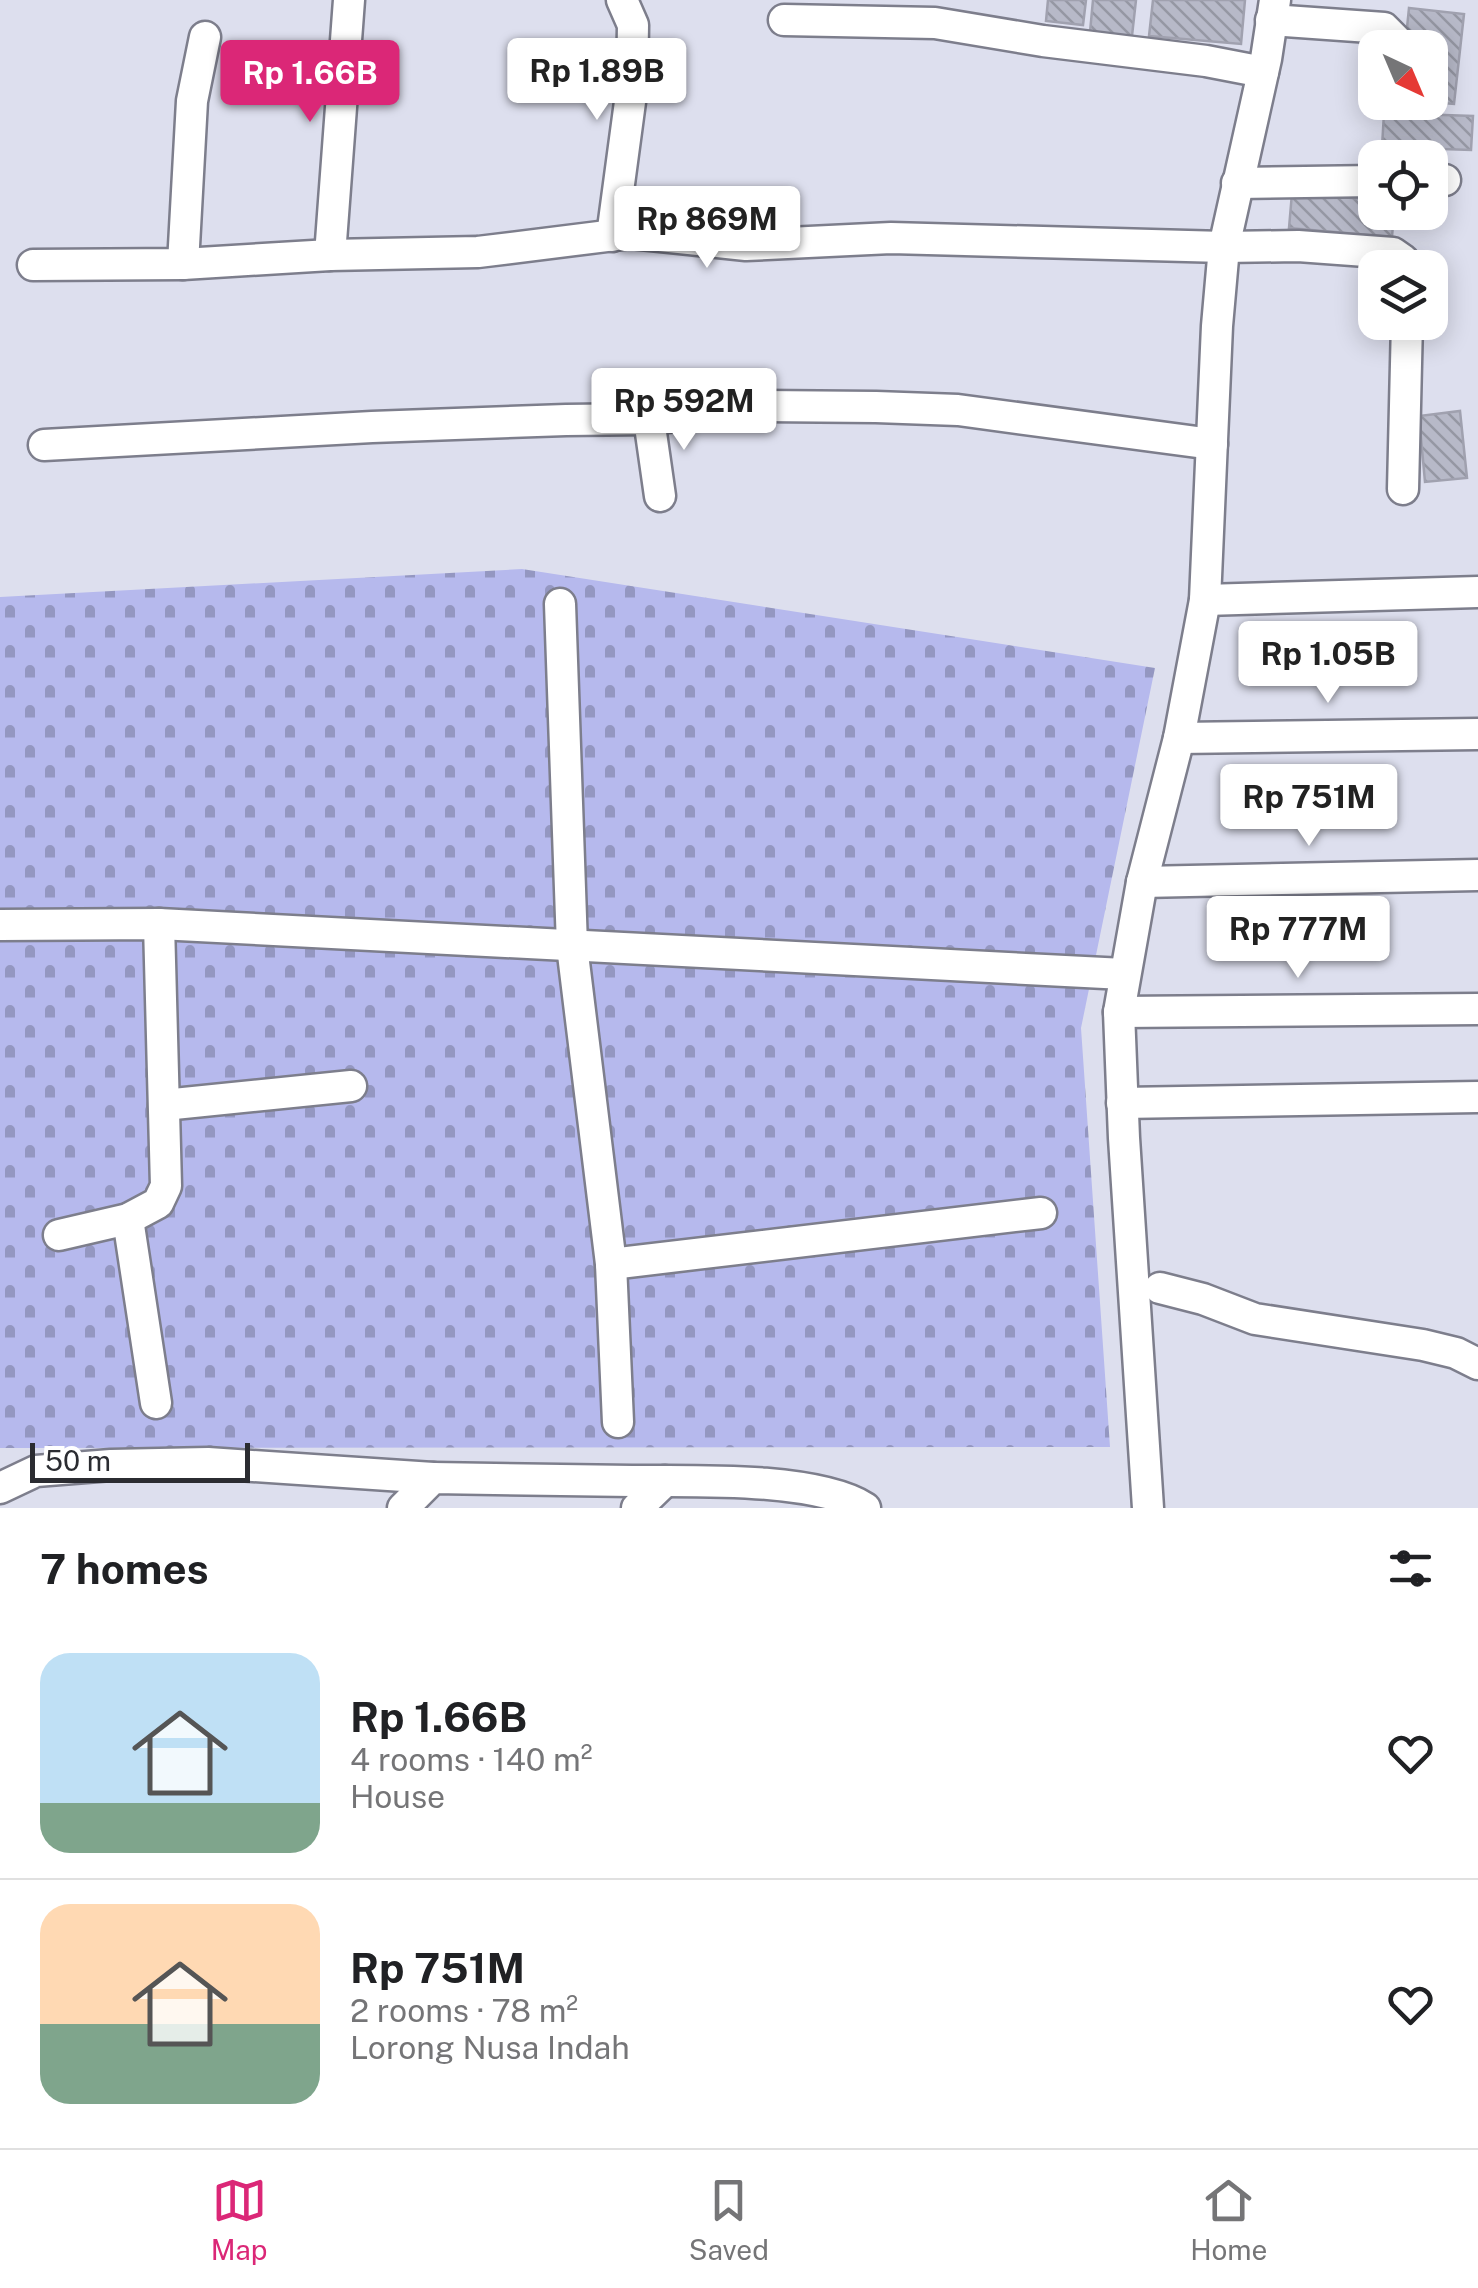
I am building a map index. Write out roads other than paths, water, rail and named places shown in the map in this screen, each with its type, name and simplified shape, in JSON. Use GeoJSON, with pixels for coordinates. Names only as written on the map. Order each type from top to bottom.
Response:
{"type":"FeatureCollection","features":[{"type":"Feature","properties":{"kind":"street"},"geometry":{"type":"LineString","coordinates":[[330,256],[349,0]]}},
{"type":"Feature","properties":{"kind":"street"},"geometry":{"type":"LineString","coordinates":[[612,236],[632,87],[633,25],[622,0]]}},
{"type":"Feature","properties":{"kind":"street"},"geometry":{"type":"LineString","coordinates":[[1148,1508],[1119,1012],[1142,882],[1179,738],[1204,600],[1224,247],[1273,10],[1386,30]]}},
{"type":"Feature","properties":{"kind":"street"},"geometry":{"type":"LineString","coordinates":[[784,20],[934,23],[1263,72]]}},
{"type":"Feature","properties":{"kind":"street"},"geometry":{"type":"LineString","coordinates":[[183,264],[192,101],[205,37]]}},
{"type":"Feature","properties":{"kind":"street"},"geometry":{"type":"LineString","coordinates":[[1237,183],[1358,181]]}},
{"type":"Feature","properties":{"kind":"street"},"geometry":{"type":"LineString","coordinates":[[33,265],[183,264],[478,252],[631,233],[746,245],[891,238],[1378,250]]}},
{"type":"Feature","properties":{"kind":"street"},"geometry":{"type":"LineString","coordinates":[[1403,489],[1407,340]]}},
{"type":"Feature","properties":{"kind":"street"},"geometry":{"type":"LineString","coordinates":[[44,445],[649,419],[761,406],[958,410],[1212,444]]}},
{"type":"Feature","properties":{"kind":"street"},"geometry":{"type":"LineString","coordinates":[[649,419],[660,496]]}},
{"type":"Feature","properties":{"kind":"street"},"geometry":{"type":"LineString","coordinates":[[1204,600],[1478,592]]}},
{"type":"Feature","properties":{"kind":"street"},"geometry":{"type":"LineString","coordinates":[[560,604],[572,946],[610,1264],[618,1422]]}},
{"type":"Feature","properties":{"kind":"street"},"geometry":{"type":"LineString","coordinates":[[1179,738],[1478,734]]}},
{"type":"Feature","properties":{"kind":"street"},"geometry":{"type":"LineString","coordinates":[[1142,882],[1478,875]]}},
{"type":"Feature","properties":{"kind":"street"},"geometry":{"type":"LineString","coordinates":[[60,1235],[128,1219],[158,1203],[166,1186],[159,924]]}},
{"type":"Feature","properties":{"kind":"street"},"geometry":{"type":"LineString","coordinates":[[0,925],[159,924],[1124,974]]}},
{"type":"Feature","properties":{"kind":"street"},"geometry":{"type":"LineString","coordinates":[[1119,1012],[1478,1009]]}},
{"type":"Feature","properties":{"kind":"street"},"geometry":{"type":"LineString","coordinates":[[164,1105],[351,1086]]}},
{"type":"Feature","properties":{"kind":"street"},"geometry":{"type":"LineString","coordinates":[[1122,1102],[1478,1097]]}},
{"type":"Feature","properties":{"kind":"street"},"geometry":{"type":"LineString","coordinates":[[610,1264],[1041,1213]]}},
{"type":"Feature","properties":{"kind":"street"},"geometry":{"type":"LineString","coordinates":[[128,1219],[156,1404]]}},
{"type":"Feature","properties":{"kind":"street"},"geometry":{"type":"LineString","coordinates":[[1160,1288],[1255,1319],[1423,1346],[1456,1353],[1478,1364]]}},
{"type":"Feature","properties":{"kind":"street"},"geometry":{"type":"LineString","coordinates":[[0,1488],[36,1471],[208,1463],[433,1478],[750,1484],[828,1492],[865,1508]]}},
{"type":"Feature","properties":{"kind":"street"},"geometry":{"type":"LineString","coordinates":[[403,1508],[433,1478]]}},
{"type":"Feature","properties":{"kind":"street"},"geometry":{"type":"LineString","coordinates":[[637,1508],[665,1481]]}}]}
